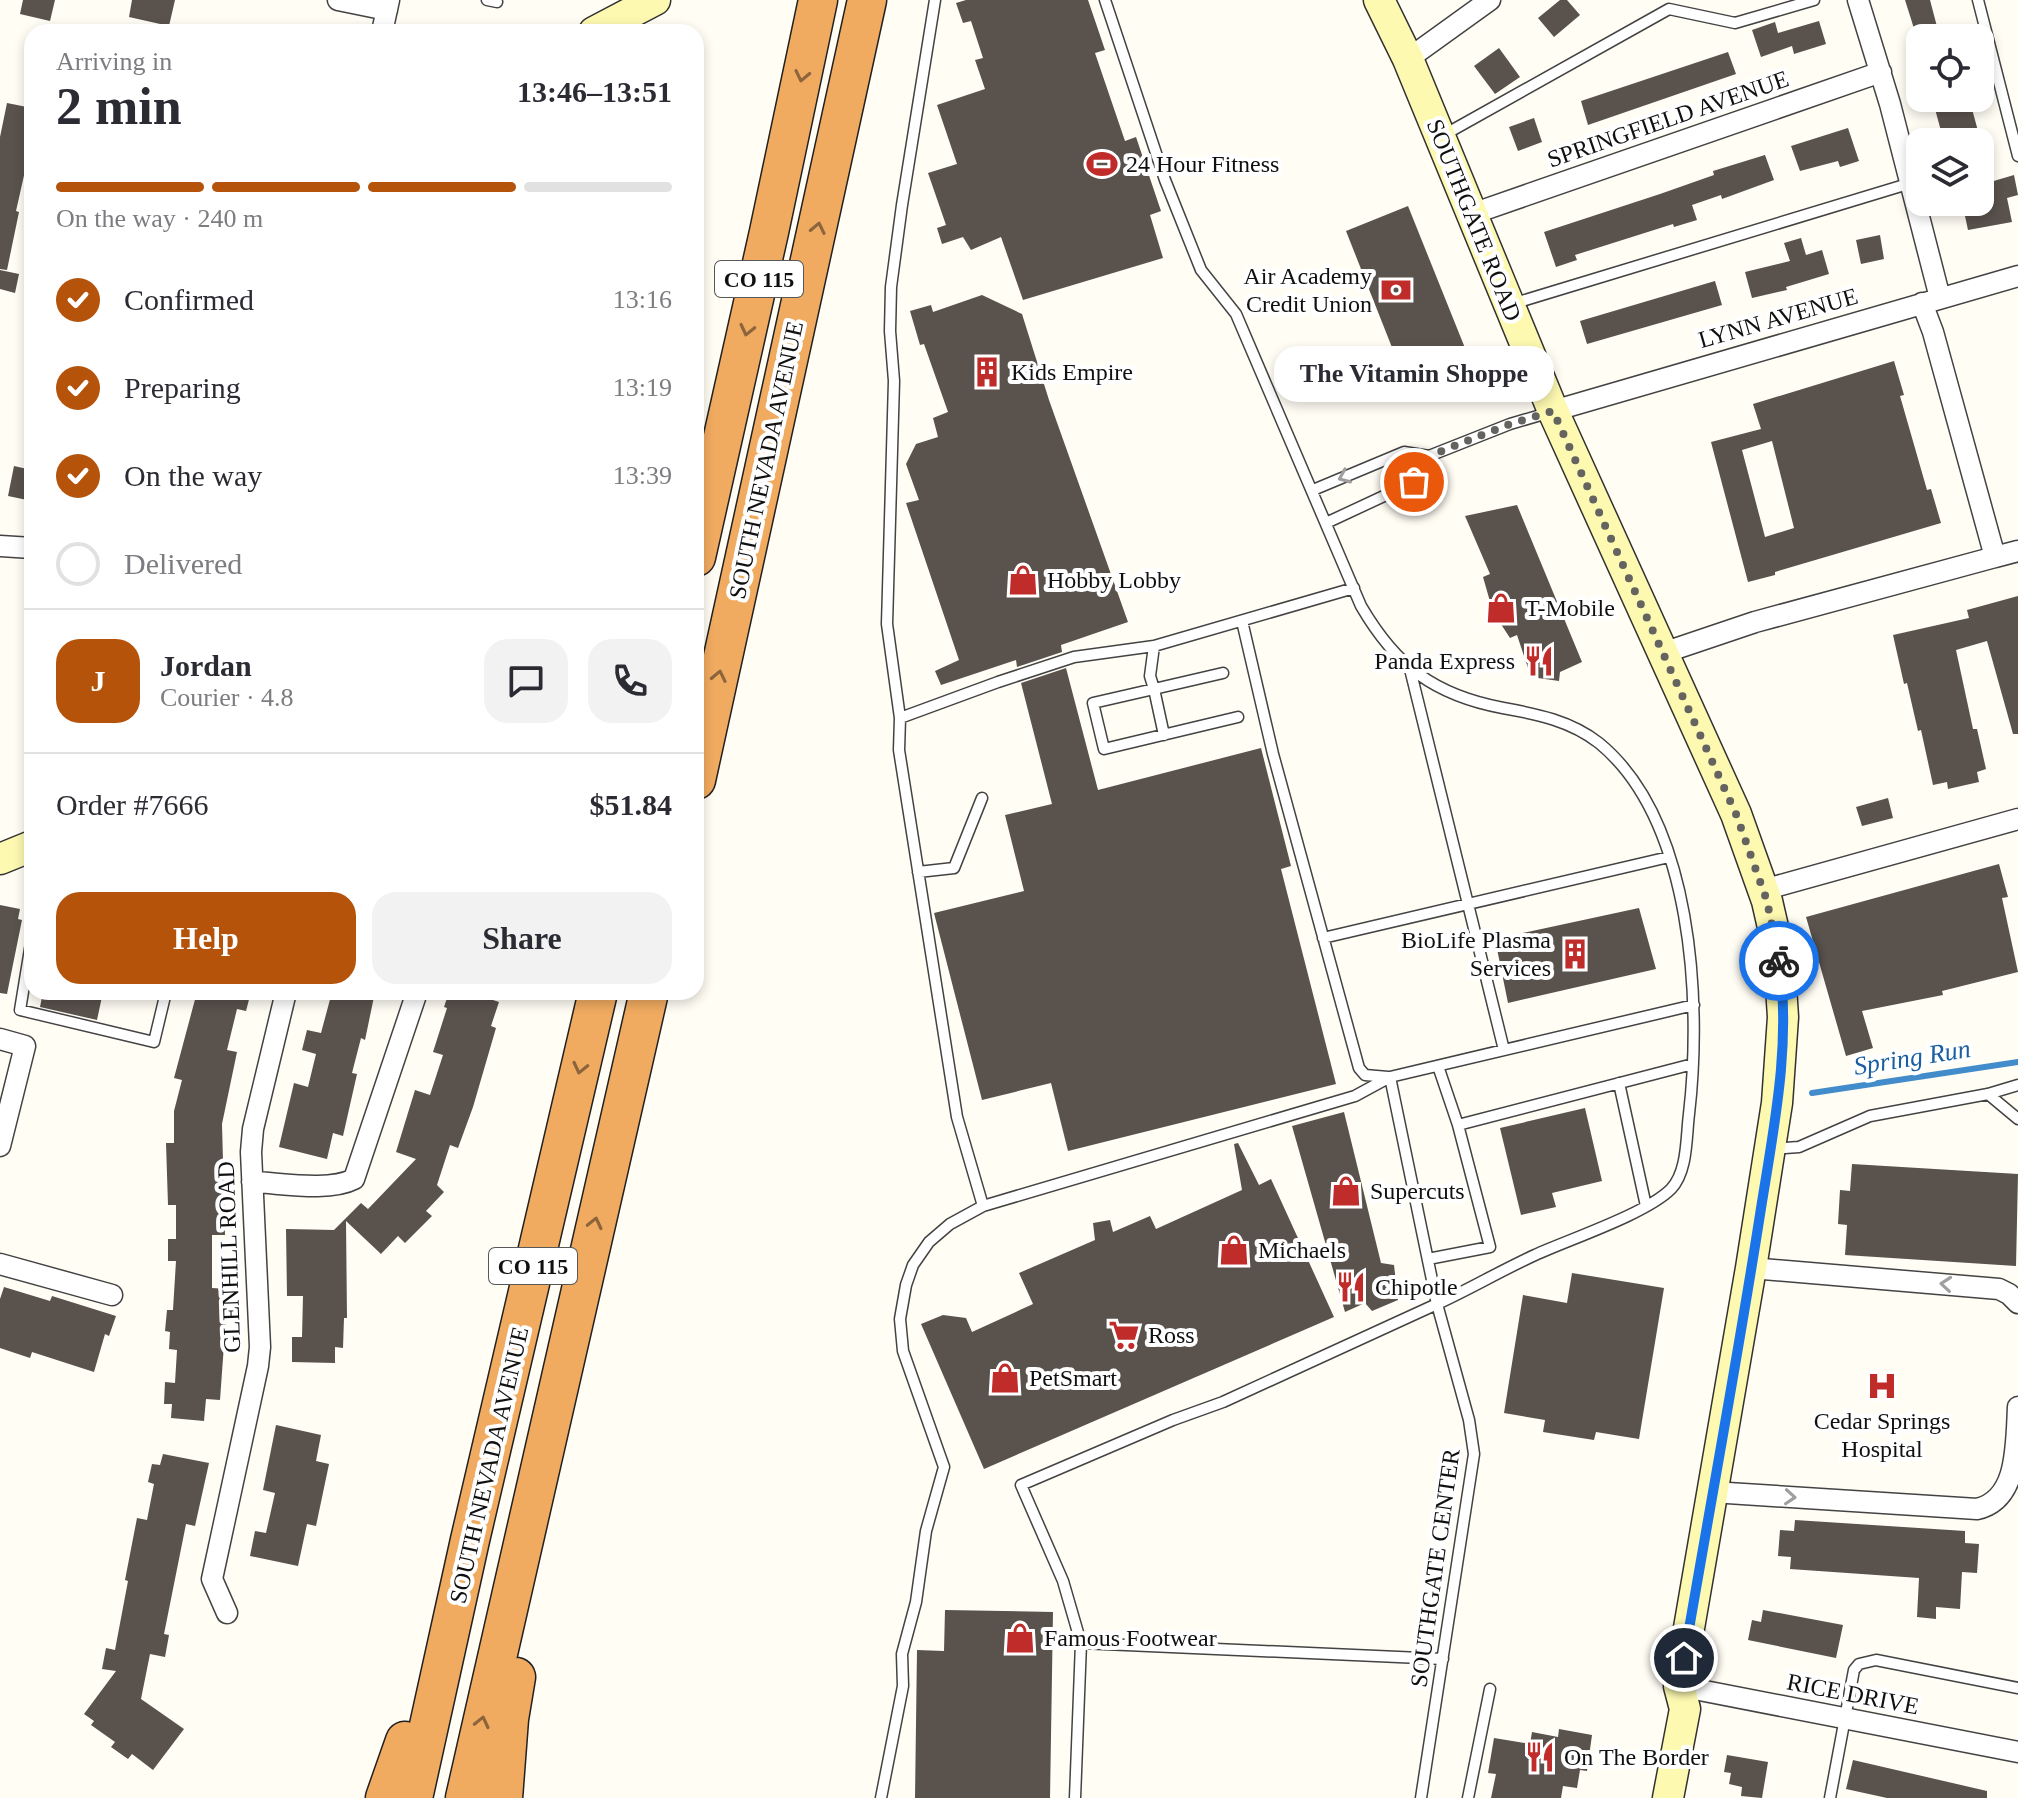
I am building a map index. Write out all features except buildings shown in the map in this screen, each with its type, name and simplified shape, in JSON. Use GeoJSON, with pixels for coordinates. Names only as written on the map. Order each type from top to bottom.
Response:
{"type":"FeatureCollection","features":[{"type":"Feature","properties":{"kind":"highway","name":"SOUTH NEVADA AVENUE"},"geometry":{"type":"LineString","coordinates":[[704,520],[818,0]]}},
{"type":"Feature","properties":{"kind":"highway","name":"SOUTH NEVADA AVENUE"},"geometry":{"type":"LineString","coordinates":[[704,744],[867,0]]}},
{"type":"Feature","properties":{"kind":"highway","name":"SOUTH NEVADA AVENUE"},"geometry":{"type":"LineString","coordinates":[[413,1798],[596,1000]]}},
{"type":"Feature","properties":{"kind":"highway","name":"SOUTH NEVADA AVENUE"},"geometry":{"type":"LineString","coordinates":[[465,1798],[647,1000]]}},
{"type":"Feature","properties":{"kind":"highway"},"geometry":{"type":"LineString","coordinates":[[503,1798],[509,1719],[578,1299]]}},
{"type":"Feature","properties":{"kind":"highway"},"geometry":{"type":"LineString","coordinates":[[385,1798],[470,1540]]}},
{"type":"Feature","properties":{"kind":"street"},"geometry":{"type":"LineString","coordinates":[[338,0],[388,5]]}},
{"type":"Feature","properties":{"kind":"street"},"geometry":{"type":"LineString","coordinates":[[609,24],[655,0]]}},
{"type":"Feature","properties":{"kind":"street","name":"SOUTHGATE ROAD"},"geometry":{"type":"LineString","coordinates":[[1379,0],[1408,59],[1553,411],[1736,814],[1763,890],[1775,936],[1783,1017],[1781,1063],[1751,1268],[1679,1686],[1685,1709],[1668,1798]]}},
{"type":"Feature","properties":{"kind":"street"},"geometry":{"type":"LineString","coordinates":[[1408,59],[1490,0]]}},
{"type":"Feature","properties":{"kind":"street"},"geometry":{"type":"LineString","coordinates":[[1858,0],[1906,164]]}},
{"type":"Feature","properties":{"kind":"street","name":"SPRINGFIELD AVENUE"},"geometry":{"type":"LineString","coordinates":[[1472,214],[1881,72]]}},
{"type":"Feature","properties":{"kind":"street"},"geometry":{"type":"LineString","coordinates":[[1917,216],[1933,332],[1995,557]]}},
{"type":"Feature","properties":{"kind":"street","name":"LYNN AVENUE"},"geometry":{"type":"LineString","coordinates":[[1553,411],[2018,276]]}},
{"type":"Feature","properties":{"kind":"street"},"geometry":{"type":"LineString","coordinates":[[0,546],[24,548]]}},
{"type":"Feature","properties":{"kind":"street"},"geometry":{"type":"LineString","coordinates":[[1663,653],[1755,622],[2018,551]]}},
{"type":"Feature","properties":{"kind":"street"},"geometry":{"type":"LineString","coordinates":[[1763,890],[2018,819]]}},
{"type":"Feature","properties":{"kind":"street"},"geometry":{"type":"LineString","coordinates":[[0,859],[24,849]]}},
{"type":"Feature","properties":{"kind":"street","name":"GLENHILL ROAD"},"geometry":{"type":"LineString","coordinates":[[227,1613],[212,1579],[260,1347],[252,1182],[253,1129],[284,1000]]}},
{"type":"Feature","properties":{"kind":"street"},"geometry":{"type":"LineString","coordinates":[[252,1182],[344,1185],[354,1179],[414,1000]]}},
{"type":"Feature","properties":{"kind":"street"},"geometry":{"type":"LineString","coordinates":[[0,1039],[25,1046],[0,1146]]}},
{"type":"Feature","properties":{"kind":"street"},"geometry":{"type":"LineString","coordinates":[[0,1264],[112,1295]]}},
{"type":"Feature","properties":{"kind":"street"},"geometry":{"type":"LineString","coordinates":[[1751,1268],[1999,1289],[2018,1303]]}},
{"type":"Feature","properties":{"kind":"street"},"geometry":{"type":"LineString","coordinates":[[1712,1492],[1977,1509],[1990,1507],[2001,1501],[2010,1489],[2018,1407]]}},
{"type":"Feature","properties":{"kind":"street","name":"SOUTHGATE ROAD"},"geometry":{"type":"LineString","coordinates":[[1647,1798],[1665,1704],[1679,1686]]}},
{"type":"Feature","properties":{"kind":"street","name":"RICE DRIVE"},"geometry":{"type":"LineString","coordinates":[[1679,1686],[2018,1752]]}},
{"type":"Feature","properties":{"kind":"lane"},"geometry":{"type":"LineString","coordinates":[[935,0],[891,287],[890,331],[894,381],[887,624],[900,718],[899,750],[957,1117],[983,1206]]}},
{"type":"Feature","properties":{"kind":"lane"},"geometry":{"type":"LineString","coordinates":[[1075,1798],[1081,1643],[1063,1581],[1021,1485],[1223,1402],[1437,1304],[1532,1256],[1655,1202],[1673,1187],[1681,1171],[1693,1064],[1694,1005],[1676,874],[1636,785],[1599,744],[1577,729],[1449,692],[1410,669],[1377,633],[1354,588],[1236,314],[1201,270],[1165,180],[1105,0]]}},
{"type":"Feature","properties":{"kind":"lane"},"geometry":{"type":"LineString","coordinates":[[1440,137],[1669,9],[1735,23],[1814,0]]}},
{"type":"Feature","properties":{"kind":"lane"},"geometry":{"type":"LineString","coordinates":[[1978,0],[2018,156]]}},
{"type":"Feature","properties":{"kind":"lane"},"geometry":{"type":"LineString","coordinates":[[1510,305],[1906,185]]}},
{"type":"Feature","properties":{"kind":"lane"},"geometry":{"type":"LineString","coordinates":[[1313,490],[1404,452],[1429,456],[1510,424],[1553,411]]}},
{"type":"Feature","properties":{"kind":"lane"},"geometry":{"type":"LineString","coordinates":[[1326,523],[1414,482],[1429,456]]}},
{"type":"Feature","properties":{"kind":"lane"},"geometry":{"type":"LineString","coordinates":[[900,718],[1074,657],[1154,646],[1354,588]]}},
{"type":"Feature","properties":{"kind":"lane"},"geometry":{"type":"LineString","coordinates":[[1242,621],[1273,754],[1359,1068],[1365,1075],[1390,1077]]}},
{"type":"Feature","properties":{"kind":"lane"},"geometry":{"type":"LineString","coordinates":[[1154,646],[1150,676],[1164,735]]}},
{"type":"Feature","properties":{"kind":"lane"},"geometry":{"type":"LineString","coordinates":[[1410,669],[1504,1050]]}},
{"type":"Feature","properties":{"kind":"lane"},"geometry":{"type":"LineString","coordinates":[[1223,673],[1093,703],[1104,749],[1238,717]]}},
{"type":"Feature","properties":{"kind":"lane"},"geometry":{"type":"LineString","coordinates":[[918,872],[954,868],[982,798]]}},
{"type":"Feature","properties":{"kind":"lane"},"geometry":{"type":"LineString","coordinates":[[1323,938],[1669,857]]}},
{"type":"Feature","properties":{"kind":"lane"},"geometry":{"type":"LineString","coordinates":[[24,986],[20,1010],[154,1042],[164,1000]]}},
{"type":"Feature","properties":{"kind":"lane"},"geometry":{"type":"LineString","coordinates":[[881,1798],[903,1686],[905,1640],[916,1602],[926,1531],[944,1467],[903,1351],[900,1319],[913,1265],[929,1242],[950,1224],[983,1206],[1355,1096],[1390,1077],[1694,1005]]}},
{"type":"Feature","properties":{"kind":"lane"},"geometry":{"type":"LineString","coordinates":[[1458,1125],[1693,1064]]}},
{"type":"Feature","properties":{"kind":"lane"},"geometry":{"type":"LineString","coordinates":[[1428,1259],[1490,1247],[1458,1125],[1438,1066]]}},
{"type":"Feature","properties":{"kind":"lane","name":"SOUTHGATE CENTER"},"geometry":{"type":"LineString","coordinates":[[1390,1077],[1437,1304],[1469,1420],[1474,1454],[1421,1798]]}},
{"type":"Feature","properties":{"kind":"lane"},"geometry":{"type":"LineString","coordinates":[[1619,1083],[1646,1206]]}},
{"type":"Feature","properties":{"kind":"lane"},"geometry":{"type":"LineString","coordinates":[[1770,1149],[1799,1147],[1870,1116],[1988,1094],[2018,1085]]}},
{"type":"Feature","properties":{"kind":"lane"},"geometry":{"type":"LineString","coordinates":[[1988,1094],[2018,1119]]}},
{"type":"Feature","properties":{"kind":"lane"},"geometry":{"type":"LineString","coordinates":[[1081,1643],[1443,1659]]}},
{"type":"Feature","properties":{"kind":"lane"},"geometry":{"type":"LineString","coordinates":[[1830,1798],[1854,1670],[1866,1661],[1876,1660],[2018,1688]]}},
{"type":"Feature","properties":{"kind":"lane"},"geometry":{"type":"LineString","coordinates":[[1468,1798],[1490,1689]]}},
{"type":"Feature","properties":{"kind":"waterway","name":"Spring Run"},"geometry":{"type":"LineString","coordinates":[[1812,1093],[2018,1062]]}},
{"type":"Feature","properties":{"kind":"way so far"},"geometry":{"type":"LineString","coordinates":[[1414,482],[1429,456],[1510,424],[1553,411],[1736,814],[1767,901],[1779,961]]}},
{"type":"Feature","properties":{"kind":"place","name":"24 Hour Fitness"},"geometry":{"type":"Point","coordinates":[1102,164]}},
{"type":"Feature","properties":{"kind":"place","name":"Air Academy Credit Union"},"geometry":{"type":"Point","coordinates":[1396,290]}},
{"type":"Feature","properties":{"kind":"place","name":"Kids Empire"},"geometry":{"type":"Point","coordinates":[987,372]}},
{"type":"Feature","properties":{"kind":"place","name":"The Vitamin Shoppe"},"geometry":{"type":"Point","coordinates":[1414,482]}},
{"type":"Feature","properties":{"kind":"place","name":"Hobby Lobby"},"geometry":{"type":"Point","coordinates":[1023,580]}},
{"type":"Feature","properties":{"kind":"place","name":"T-Mobile"},"geometry":{"type":"Point","coordinates":[1501,608]}},
{"type":"Feature","properties":{"kind":"place","name":"Panda Express"},"geometry":{"type":"Point","coordinates":[1539,661]}},
{"type":"Feature","properties":{"kind":"place","name":"BioLife Plasma Services"},"geometry":{"type":"Point","coordinates":[1575,954]}},
{"type":"Feature","properties":{"kind":"place","name":"Supercuts"},"geometry":{"type":"Point","coordinates":[1346,1191]}},
{"type":"Feature","properties":{"kind":"place","name":"Michaels"},"geometry":{"type":"Point","coordinates":[1234,1250]}},
{"type":"Feature","properties":{"kind":"place","name":"Chipotle"},"geometry":{"type":"Point","coordinates":[1351,1287]}},
{"type":"Feature","properties":{"kind":"place","name":"Ross"},"geometry":{"type":"Point","coordinates":[1124,1335]}},
{"type":"Feature","properties":{"kind":"place","name":"PetSmart"},"geometry":{"type":"Point","coordinates":[1005,1378]}},
{"type":"Feature","properties":{"kind":"place","name":"Cedar Springs Hospital"},"geometry":{"type":"Point","coordinates":[1882,1386]}},
{"type":"Feature","properties":{"kind":"place","name":"Famous Footwear"},"geometry":{"type":"Point","coordinates":[1020,1638]}},
{"type":"Feature","properties":{"kind":"place","name":"On The Border"},"geometry":{"type":"Point","coordinates":[1540,1757]}},
{"type":"Feature","properties":{"kind":"route"},"geometry":{"type":"LineString","coordinates":[[1684,1658],[1777,1103],[1783,1017],[1779,961]]}}]}
